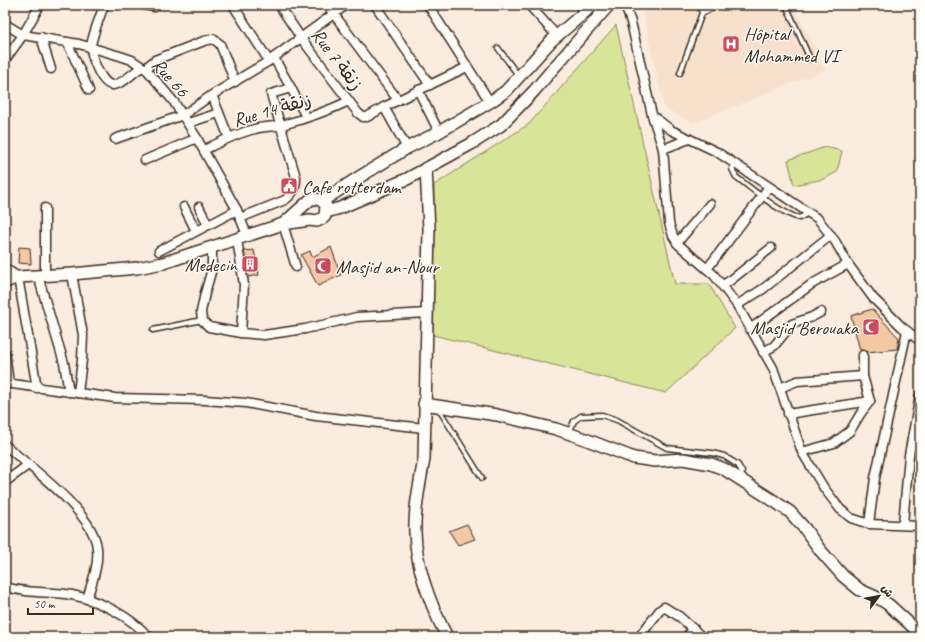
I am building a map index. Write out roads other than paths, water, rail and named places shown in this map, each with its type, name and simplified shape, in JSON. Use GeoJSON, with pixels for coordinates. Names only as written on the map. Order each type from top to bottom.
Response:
{"type":"FeatureCollection","features":[{"type":"Feature","properties":{"kind":"street"},"geometry":{"type":"LineString","coordinates":[[104,5],[91,46],[93,56],[104,82],[112,85],[121,82],[155,60],[213,39],[220,44],[235,82]]}},
{"type":"Feature","properties":{"kind":"street"},"geometry":{"type":"LineString","coordinates":[[143,5],[155,7]]}},
{"type":"Feature","properties":{"kind":"street"},"geometry":{"type":"LineString","coordinates":[[233,5],[272,60],[281,70],[292,88],[306,117]]}},
{"type":"Feature","properties":{"kind":"street","name":"Rue 7 زنقة"},"geometry":{"type":"LineString","coordinates":[[279,5],[301,38],[361,116],[366,117],[384,107]]}},
{"type":"Feature","properties":{"kind":"street"},"geometry":{"type":"LineString","coordinates":[[327,5],[398,100]]}},
{"type":"Feature","properties":{"kind":"street"},"geometry":{"type":"LineString","coordinates":[[115,139],[183,115],[212,95],[272,60],[346,5]]}},
{"type":"Feature","properties":{"kind":"street"},"geometry":{"type":"LineString","coordinates":[[375,5],[430,85]]}},
{"type":"Feature","properties":{"kind":"street"},"geometry":{"type":"LineString","coordinates":[[428,5],[490,102]]}},
{"type":"Feature","properties":{"kind":"street"},"geometry":{"type":"LineString","coordinates":[[529,5],[557,36]]}},
{"type":"Feature","properties":{"kind":"street"},"geometry":{"type":"LineString","coordinates":[[322,201],[407,148],[439,132],[506,91],[557,36],[593,5]]}},
{"type":"Feature","properties":{"kind":"street"},"geometry":{"type":"LineString","coordinates":[[326,212],[340,208],[387,188],[471,144],[497,128],[509,118],[534,92],[610,5],[616,5]]}},
{"type":"Feature","properties":{"kind":"street"},"geometry":{"type":"LineString","coordinates":[[622,5],[631,22],[652,115],[663,149],[667,214],[671,230],[677,244],[707,269],[722,285],[737,305],[773,368],[802,452],[824,488],[840,509],[850,518],[869,524],[902,524],[920,526]]}},
{"type":"Feature","properties":{"kind":"street"},"geometry":{"type":"LineString","coordinates":[[5,60],[23,34],[37,7]]}},
{"type":"Feature","properties":{"kind":"street","name":"Rue 66"},"geometry":{"type":"LineString","coordinates":[[5,24],[23,34],[91,46],[126,58],[144,68],[161,86],[188,123],[238,214],[242,237],[244,285],[241,333]]}},
{"type":"Feature","properties":{"kind":"street"},"geometry":{"type":"LineString","coordinates":[[41,37],[51,69]]}},
{"type":"Feature","properties":{"kind":"street"},"geometry":{"type":"LineString","coordinates":[[67,42],[89,90]]}},
{"type":"Feature","properties":{"kind":"street"},"geometry":{"type":"LineString","coordinates":[[407,148],[384,107],[467,67]]}},
{"type":"Feature","properties":{"kind":"street"},"geometry":{"type":"LineString","coordinates":[[159,251],[208,225],[285,200],[295,188],[296,177],[271,94],[292,88]]}},
{"type":"Feature","properties":{"kind":"street"},"geometry":{"type":"LineString","coordinates":[[418,90],[439,132]]}},
{"type":"Feature","properties":{"kind":"street"},"geometry":{"type":"LineString","coordinates":[[212,95],[229,138]]}},
{"type":"Feature","properties":{"kind":"street","name":"Rue 14 زنقة"},"geometry":{"type":"LineString","coordinates":[[204,150],[255,128],[269,125],[280,125],[330,109],[349,101]]}},
{"type":"Feature","properties":{"kind":"street"},"geometry":{"type":"LineString","coordinates":[[188,123],[219,113]]}},
{"type":"Feature","properties":{"kind":"street"},"geometry":{"type":"LineString","coordinates":[[652,115],[671,130],[717,152],[818,219],[831,235],[848,264],[873,298],[907,331],[920,341]]}},
{"type":"Feature","properties":{"kind":"street"},"geometry":{"type":"LineString","coordinates":[[144,160],[197,138]]}},
{"type":"Feature","properties":{"kind":"street"},"geometry":{"type":"LineString","coordinates":[[663,149],[689,139]]}},
{"type":"Feature","properties":{"kind":"street"},"geometry":{"type":"LineString","coordinates":[[426,168],[429,230],[428,313],[424,404],[424,459],[415,526],[415,542],[426,590],[447,637]]}},
{"type":"Feature","properties":{"kind":"street"},"geometry":{"type":"LineString","coordinates":[[707,269],[769,187]]}},
{"type":"Feature","properties":{"kind":"street"},"geometry":{"type":"LineString","coordinates":[[5,282],[18,278],[137,268],[163,263],[283,224],[320,220],[326,212],[326,206],[322,201],[315,198],[312,199],[283,224]]}},
{"type":"Feature","properties":{"kind":"street"},"geometry":{"type":"LineString","coordinates":[[677,244],[710,204]]}},
{"type":"Feature","properties":{"kind":"street"},"geometry":{"type":"LineString","coordinates":[[184,207],[196,231]]}},
{"type":"Feature","properties":{"kind":"street"},"geometry":{"type":"LineString","coordinates":[[304,207],[305,216],[310,220]]}},
{"type":"Feature","properties":{"kind":"street"},"geometry":{"type":"LineString","coordinates":[[45,208],[42,276],[73,393]]}},
{"type":"Feature","properties":{"kind":"street"},"geometry":{"type":"LineString","coordinates":[[199,208],[208,225]]}},
{"type":"Feature","properties":{"kind":"street"},"geometry":{"type":"LineString","coordinates":[[283,224],[296,267]]}},
{"type":"Feature","properties":{"kind":"street"},"geometry":{"type":"LineString","coordinates":[[737,305],[759,291],[831,235]]}},
{"type":"Feature","properties":{"kind":"street"},"geometry":{"type":"LineString","coordinates":[[212,247],[212,269],[201,312],[202,320],[209,327],[241,333],[264,335],[305,329],[357,317],[428,313]]}},
{"type":"Feature","properties":{"kind":"street"},"geometry":{"type":"LineString","coordinates":[[722,285],[731,280],[770,248]]}},
{"type":"Feature","properties":{"kind":"street"},"geometry":{"type":"LineString","coordinates":[[750,329],[812,284],[848,264]]}},
{"type":"Feature","properties":{"kind":"street"},"geometry":{"type":"LineString","coordinates":[[5,268],[18,278],[38,388]]}},
{"type":"Feature","properties":{"kind":"street"},"geometry":{"type":"LineString","coordinates":[[72,274],[83,335],[82,360],[73,393]]}},
{"type":"Feature","properties":{"kind":"street"},"geometry":{"type":"LineString","coordinates":[[764,352],[774,346],[792,324],[821,312]]}},
{"type":"Feature","properties":{"kind":"street"},"geometry":{"type":"LineString","coordinates":[[869,524],[875,478],[907,331]]}},
{"type":"Feature","properties":{"kind":"street"},"geometry":{"type":"LineString","coordinates":[[5,353],[7,384],[115,398],[230,401],[316,416],[424,428]]}},
{"type":"Feature","properties":{"kind":"street"},"geometry":{"type":"LineString","coordinates":[[863,355],[863,376],[870,401]]}},
{"type":"Feature","properties":{"kind":"street"},"geometry":{"type":"LineString","coordinates":[[780,388],[797,381],[863,376]]}},
{"type":"Feature","properties":{"kind":"street"},"geometry":{"type":"LineString","coordinates":[[902,524],[909,455],[920,395]]}},
{"type":"Feature","properties":{"kind":"street"},"geometry":{"type":"LineString","coordinates":[[802,452],[834,443],[850,431],[870,401]]}},
{"type":"Feature","properties":{"kind":"street"},"geometry":{"type":"LineString","coordinates":[[788,414],[870,401]]}},
{"type":"Feature","properties":{"kind":"street"},"geometry":{"type":"LineString","coordinates":[[424,404],[497,415],[540,425],[568,433],[634,458],[655,461],[683,459],[718,466],[790,512],[800,522],[820,550],[843,576],[860,590],[889,605],[914,628],[920,637]]}},
{"type":"Feature","properties":{"kind":"street"},"geometry":{"type":"LineString","coordinates":[[5,445],[60,492],[90,527],[98,547],[97,568],[87,599]]}},
{"type":"Feature","properties":{"kind":"street"},"geometry":{"type":"LineString","coordinates":[[5,482],[28,465]]}},
{"type":"Feature","properties":{"kind":"street"},"geometry":{"type":"LineString","coordinates":[[5,588],[71,595],[87,599],[110,608],[139,627],[149,637]]}},
{"type":"Feature","properties":{"kind":"street"},"geometry":{"type":"LineString","coordinates":[[639,637],[663,607],[680,617],[702,637]]}},
{"type":"Feature","properties":{"kind":"street"},"geometry":{"type":"LineString","coordinates":[[686,637],[694,629]]}},
{"type":"Feature","properties":{"kind":"lane"},"geometry":{"type":"LineString","coordinates":[[680,73],[702,13],[699,5]]}},
{"type":"Feature","properties":{"kind":"lane"},"geometry":{"type":"LineString","coordinates":[[702,13],[719,5]]}},
{"type":"Feature","properties":{"kind":"lane"},"geometry":{"type":"LineString","coordinates":[[786,5],[810,59]]}},
{"type":"Feature","properties":{"kind":"lane"},"geometry":{"type":"LineString","coordinates":[[498,48],[519,77]]}},
{"type":"Feature","properties":{"kind":"lane"},"geometry":{"type":"LineString","coordinates":[[734,164],[732,169],[736,177],[780,210],[799,218],[807,212]]}},
{"type":"Feature","properties":{"kind":"lane"},"geometry":{"type":"LineString","coordinates":[[153,330],[202,320]]}},
{"type":"Feature","properties":{"kind":"lane"},"geometry":{"type":"LineString","coordinates":[[437,406],[482,478]]}},
{"type":"Feature","properties":{"kind":"lane"},"geometry":{"type":"LineString","coordinates":[[568,433],[574,421],[580,416],[602,415],[617,420],[667,448],[712,453],[724,456],[738,465],[742,472],[740,479]]}},
{"type":"Feature","properties":{"kind":"place","name":"Hôpital Mohammed VI"},"geometry":{"type":"Point","coordinates":[731,44]}},
{"type":"Feature","properties":{"kind":"place","name":"Cafe rotterdam"},"geometry":{"type":"Point","coordinates":[289,186]}},
{"type":"Feature","properties":{"kind":"place","name":"Medecin"},"geometry":{"type":"Point","coordinates":[250,264]}},
{"type":"Feature","properties":{"kind":"place","name":"Masjid an-Nour"},"geometry":{"type":"Point","coordinates":[323,266]}},
{"type":"Feature","properties":{"kind":"place","name":"Masjid Berouaka"},"geometry":{"type":"Point","coordinates":[871,327]}}]}
